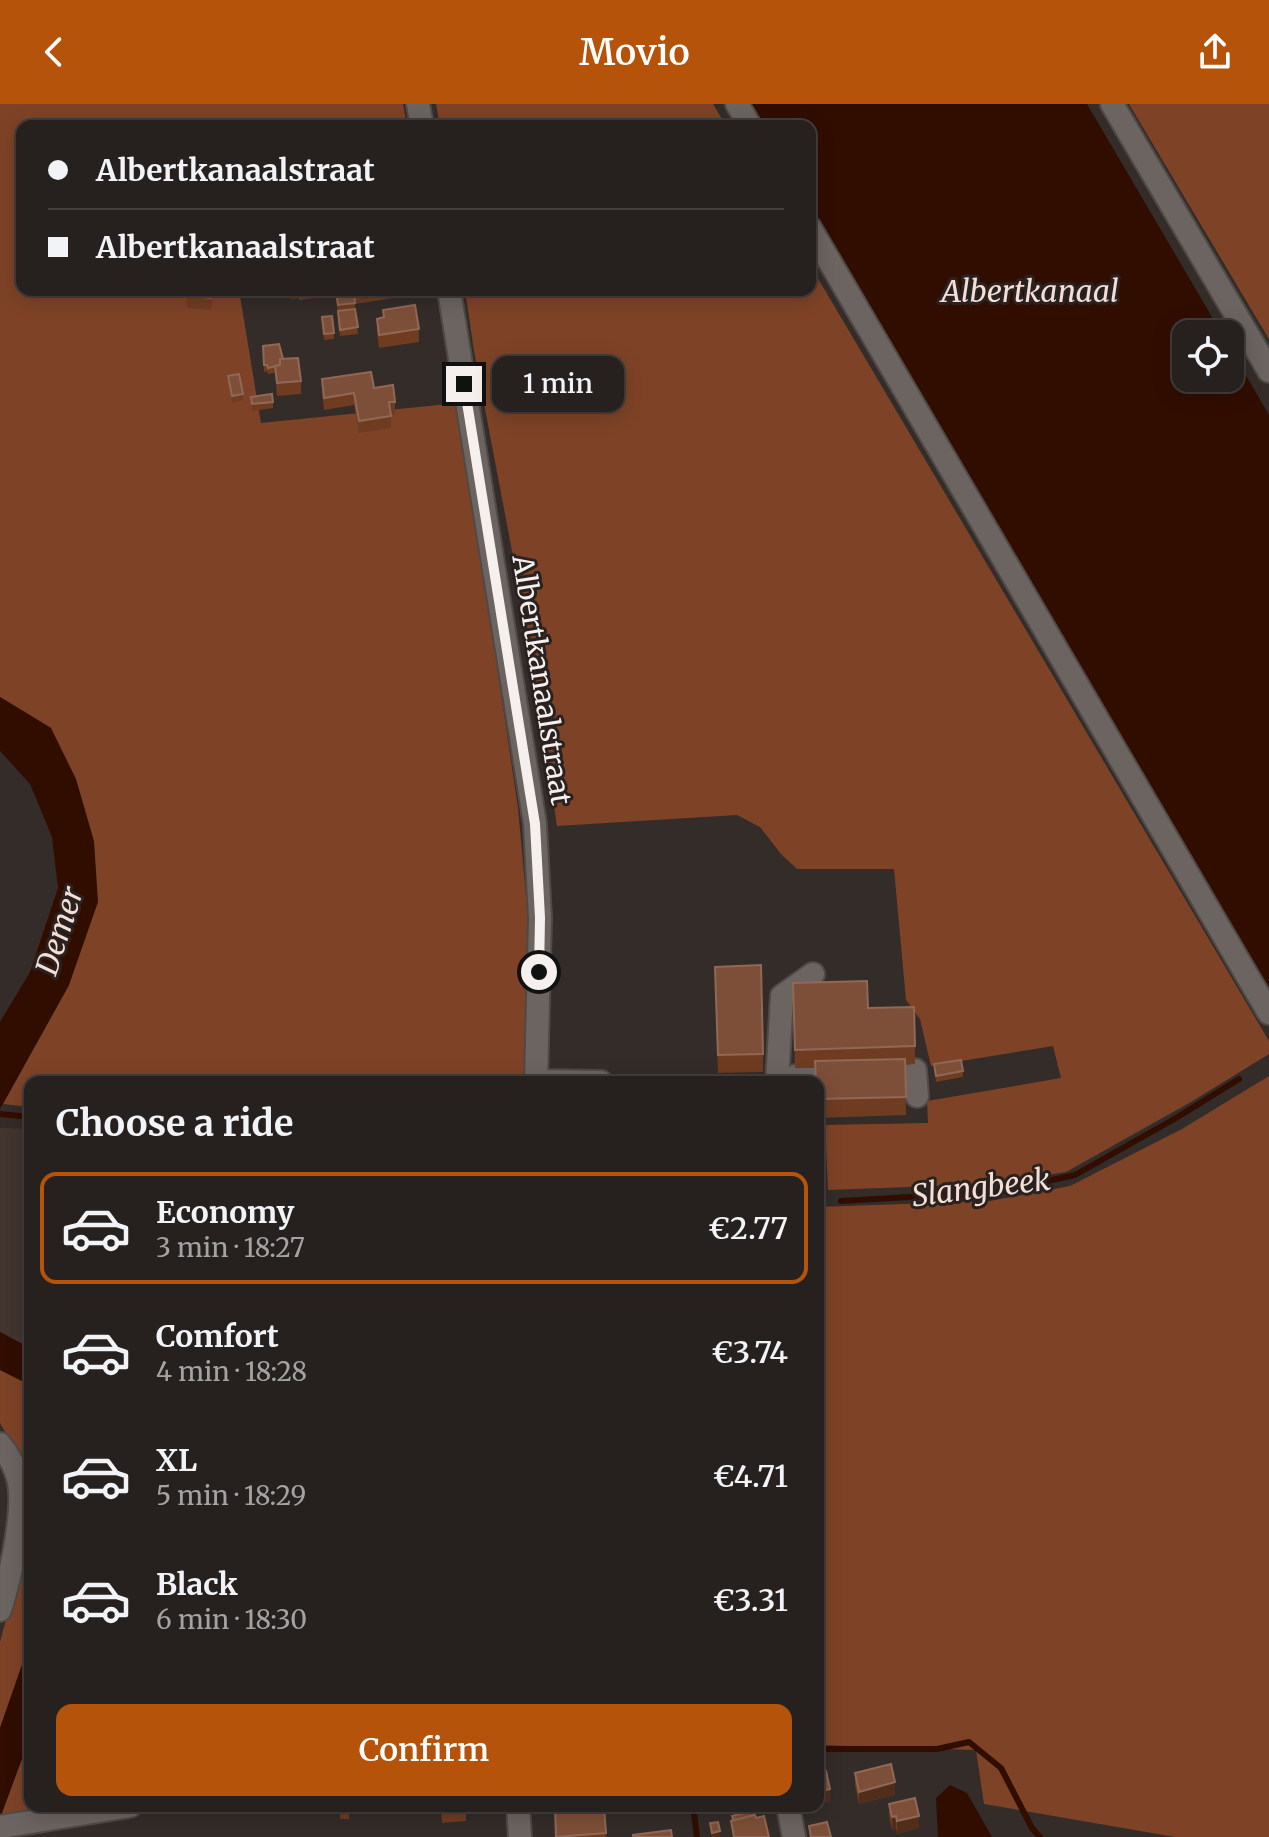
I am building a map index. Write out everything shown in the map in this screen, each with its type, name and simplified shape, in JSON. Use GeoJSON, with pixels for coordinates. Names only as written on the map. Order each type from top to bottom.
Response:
{"type":"FeatureCollection","features":[{"type":"Feature","properties":{"kind":"street"},"geometry":{"type":"LineString","coordinates":[[1112,104],[1269,371]]}},
{"type":"Feature","properties":{"kind":"street"},"geometry":{"type":"LineString","coordinates":[[816,238],[1269,1013]]}},
{"type":"Feature","properties":{"kind":"street","name":"Albertkanaalstraat"},"geometry":{"type":"LineString","coordinates":[[450,296],[535,824],[540,918],[536,1076]]}},
{"type":"Feature","properties":{"kind":"street"},"geometry":{"type":"LineString","coordinates":[[780,1076],[782,996],[813,974]]}},
{"type":"Feature","properties":{"kind":"street"},"geometry":{"type":"LineString","coordinates":[[796,1076],[915,1070],[917,1096]]}},
{"type":"Feature","properties":{"kind":"street"},"geometry":{"type":"LineString","coordinates":[[0,1444],[18,1478],[20,1515],[0,1610]]}},
{"type":"Feature","properties":{"kind":"street"},"geometry":{"type":"LineString","coordinates":[[1,1826],[91,1812]]}},
{"type":"Feature","properties":{"kind":"street"},"geometry":{"type":"LineString","coordinates":[[518,1812],[520,1837]]}},
{"type":"Feature","properties":{"kind":"street"},"geometry":{"type":"LineString","coordinates":[[789,1812],[794,1837]]}},
{"type":"Feature","properties":{"kind":"shaded area"},"geometry":{"type":"Polygon","coordinates":[[[0,104],[403,104],[406,120],[16,120],[16,296],[240,296],[261,423],[458,403],[518,808],[532,962],[527,1076],[24,1076],[24,1106],[3,1104],[69,985],[51,728],[0,697],[0,104]]]}},
{"type":"Feature","properties":{"kind":"shaded area"},"geometry":{"type":"Polygon","coordinates":[[[436,104],[713,104],[722,120],[439,120],[436,104]]]}},
{"type":"Feature","properties":{"kind":"shaded area"},"geometry":{"type":"Polygon","coordinates":[[[1129,104],[1269,104],[1269,339],[1129,104]]]}},
{"type":"Feature","properties":{"kind":"shaded area"},"geometry":{"type":"Polygon","coordinates":[[[816,275],[1269,1041],[1269,1054],[1066,1172],[990,1184],[828,1190],[825,1125],[928,1123],[927,1101],[1061,1078],[1053,1046],[931,1066],[920,1019],[906,1000],[894,869],[797,869],[760,827],[737,815],[557,826],[531,651],[466,296],[816,296],[816,275]]]}},
{"type":"Feature","properties":{"kind":"shaded area"},"geometry":{"type":"Polygon","coordinates":[[[1269,1076],[1269,1837],[1175,1837],[984,1804],[976,1750],[824,1745],[824,1207],[990,1201],[1070,1186],[1182,1129],[1269,1076]]]}},
{"type":"Feature","properties":{"kind":"shaded area"},"geometry":{"type":"Polygon","coordinates":[[[0,1128],[24,1129],[24,1345],[0,1332],[0,1128]]]}},
{"type":"Feature","properties":{"kind":"shaded area"},"geometry":{"type":"Polygon","coordinates":[[[0,1370],[24,1382],[24,1473],[12,1444],[0,1423],[0,1370]]]}},
{"type":"Feature","properties":{"kind":"shaded area"},"geometry":{"type":"Polygon","coordinates":[[[24,1552],[24,1659],[0,1728],[0,1642],[24,1552]]]}},
{"type":"Feature","properties":{"kind":"shaded area"},"geometry":{"type":"Polygon","coordinates":[[[24,1753],[24,1812],[31,1812],[1,1816],[24,1753]]]}},
{"type":"Feature","properties":{"kind":"water","name":"Albertkanaal"},"geometry":{"type":"Polygon","coordinates":[[[752,104],[1087,104],[1214,320],[1172,320],[1172,392],[1244,392],[1244,372],[1269,415],[1269,988],[816,213],[816,120],[761,120],[752,104]]]}},
{"type":"Feature","properties":{"kind":"water","name":"Demer"},"geometry":{"type":"Polygon","coordinates":[[[0,697],[51,728],[76,779],[94,841],[98,902],[69,985],[0,1109],[0,1022],[30,972],[58,888],[52,837],[30,784],[0,751],[0,697]]]}},
{"type":"Feature","properties":{"kind":"water"},"geometry":{"type":"Polygon","coordinates":[[[0,1332],[24,1345],[24,1382],[0,1370],[0,1332]]]}},
{"type":"Feature","properties":{"kind":"water"},"geometry":{"type":"Polygon","coordinates":[[[24,1659],[24,1753],[0,1818],[0,1728],[24,1659]]]}},
{"type":"Feature","properties":{"kind":"water"},"geometry":{"type":"Polygon","coordinates":[[[950,1785],[967,1793],[992,1837],[938,1837],[936,1798],[950,1785]]]}},
{"type":"Feature","properties":{"kind":"building"},"geometry":{"type":"Polygon","coordinates":[[[337,296],[354,296],[355,303],[338,305],[337,296]]]}},
{"type":"Feature","properties":{"kind":"building"},"geometry":{"type":"Polygon","coordinates":[[[415,305],[419,329],[379,335],[377,319],[384,317],[383,310],[415,305]]]}},
{"type":"Feature","properties":{"kind":"building"},"geometry":{"type":"Polygon","coordinates":[[[355,309],[358,327],[340,330],[338,311],[355,309]]]}},
{"type":"Feature","properties":{"kind":"building"},"geometry":{"type":"Polygon","coordinates":[[[332,316],[334,333],[324,334],[322,317],[332,316]]]}},
{"type":"Feature","properties":{"kind":"building"},"geometry":{"type":"Polygon","coordinates":[[[279,344],[283,359],[280,359],[280,365],[268,368],[264,365],[263,346],[279,344]]]}},
{"type":"Feature","properties":{"kind":"building"},"geometry":{"type":"Polygon","coordinates":[[[298,358],[301,381],[277,383],[275,366],[280,365],[280,359],[298,358]]]}},
{"type":"Feature","properties":{"kind":"building"},"geometry":{"type":"Polygon","coordinates":[[[371,372],[374,388],[393,385],[395,402],[389,402],[391,416],[359,421],[354,393],[324,398],[322,379],[371,372]]]}},
{"type":"Feature","properties":{"kind":"building"},"geometry":{"type":"Polygon","coordinates":[[[239,374],[243,394],[232,396],[228,376],[239,374]]]}},
{"type":"Feature","properties":{"kind":"building"},"geometry":{"type":"Polygon","coordinates":[[[272,394],[273,402],[252,404],[251,397],[272,394]]]}},
{"type":"Feature","properties":{"kind":"building"},"geometry":{"type":"Polygon","coordinates":[[[761,965],[763,1054],[718,1055],[715,967],[761,965]]]}},
{"type":"Feature","properties":{"kind":"building"},"geometry":{"type":"Polygon","coordinates":[[[867,981],[868,1008],[914,1007],[915,1046],[795,1050],[793,983],[867,981]]]}},
{"type":"Feature","properties":{"kind":"building"},"geometry":{"type":"Polygon","coordinates":[[[905,1059],[906,1097],[824,1099],[824,1076],[816,1076],[815,1061],[905,1059]]]}},
{"type":"Feature","properties":{"kind":"building"},"geometry":{"type":"Polygon","coordinates":[[[961,1060],[963,1071],[936,1076],[934,1064],[961,1060]]]}},
{"type":"Feature","properties":{"kind":"building"},"geometry":{"type":"Polygon","coordinates":[[[891,1764],[895,1782],[859,1792],[855,1773],[891,1764]]]}},
{"type":"Feature","properties":{"kind":"building"},"geometry":{"type":"Polygon","coordinates":[[[824,1772],[830,1789],[824,1790],[824,1772]]]}},
{"type":"Feature","properties":{"kind":"building"},"geometry":{"type":"Polygon","coordinates":[[[915,1798],[919,1816],[897,1821],[896,1816],[892,1817],[889,1804],[915,1798]]]}},
{"type":"Feature","properties":{"kind":"building"},"geometry":{"type":"Polygon","coordinates":[[[555,1812],[604,1812],[606,1833],[556,1837],[555,1812]]]}},
{"type":"Feature","properties":{"kind":"building"},"geometry":{"type":"Polygon","coordinates":[[[753,1812],[754,1816],[733,1820],[732,1816],[753,1812]]]}},
{"type":"Feature","properties":{"kind":"building"},"geometry":{"type":"Polygon","coordinates":[[[755,1815],[756,1818],[764,1816],[769,1837],[734,1837],[731,1821],[755,1815]]]}},
{"type":"Feature","properties":{"kind":"building"},"geometry":{"type":"Polygon","coordinates":[[[718,1822],[720,1831],[712,1833],[710,1823],[718,1822]]]}},
{"type":"Feature","properties":{"kind":"building"},"geometry":{"type":"Polygon","coordinates":[[[827,1822],[831,1837],[811,1837],[809,1826],[827,1822]]]}},
{"type":"Feature","properties":{"kind":"building"},"geometry":{"type":"Polygon","coordinates":[[[671,1830],[672,1837],[633,1837],[633,1835],[671,1830]]]}},
{"type":"Feature","properties":{"kind":"waterway","name":"Slangbeek"},"geometry":{"type":"LineString","coordinates":[[841,1201],[997,1192],[1075,1175],[1239,1079]]}},
{"type":"Feature","properties":{"kind":"waterway","name":"Slangbeek"},"geometry":{"type":"LineString","coordinates":[[0,1114],[24,1116]]}},
{"type":"Feature","properties":{"kind":"waterway"},"geometry":{"type":"LineString","coordinates":[[824,1749],[937,1749],[969,1742],[1001,1768],[1032,1828],[1040,1837]]}},
{"type":"Feature","properties":{"kind":"waterway"},"geometry":{"type":"LineString","coordinates":[[694,1812],[697,1837]]}},
{"type":"Feature","properties":{"kind":"route"},"geometry":{"type":"LineString","coordinates":[[464,384],[535,824],[540,918],[539,972]]}}]}
